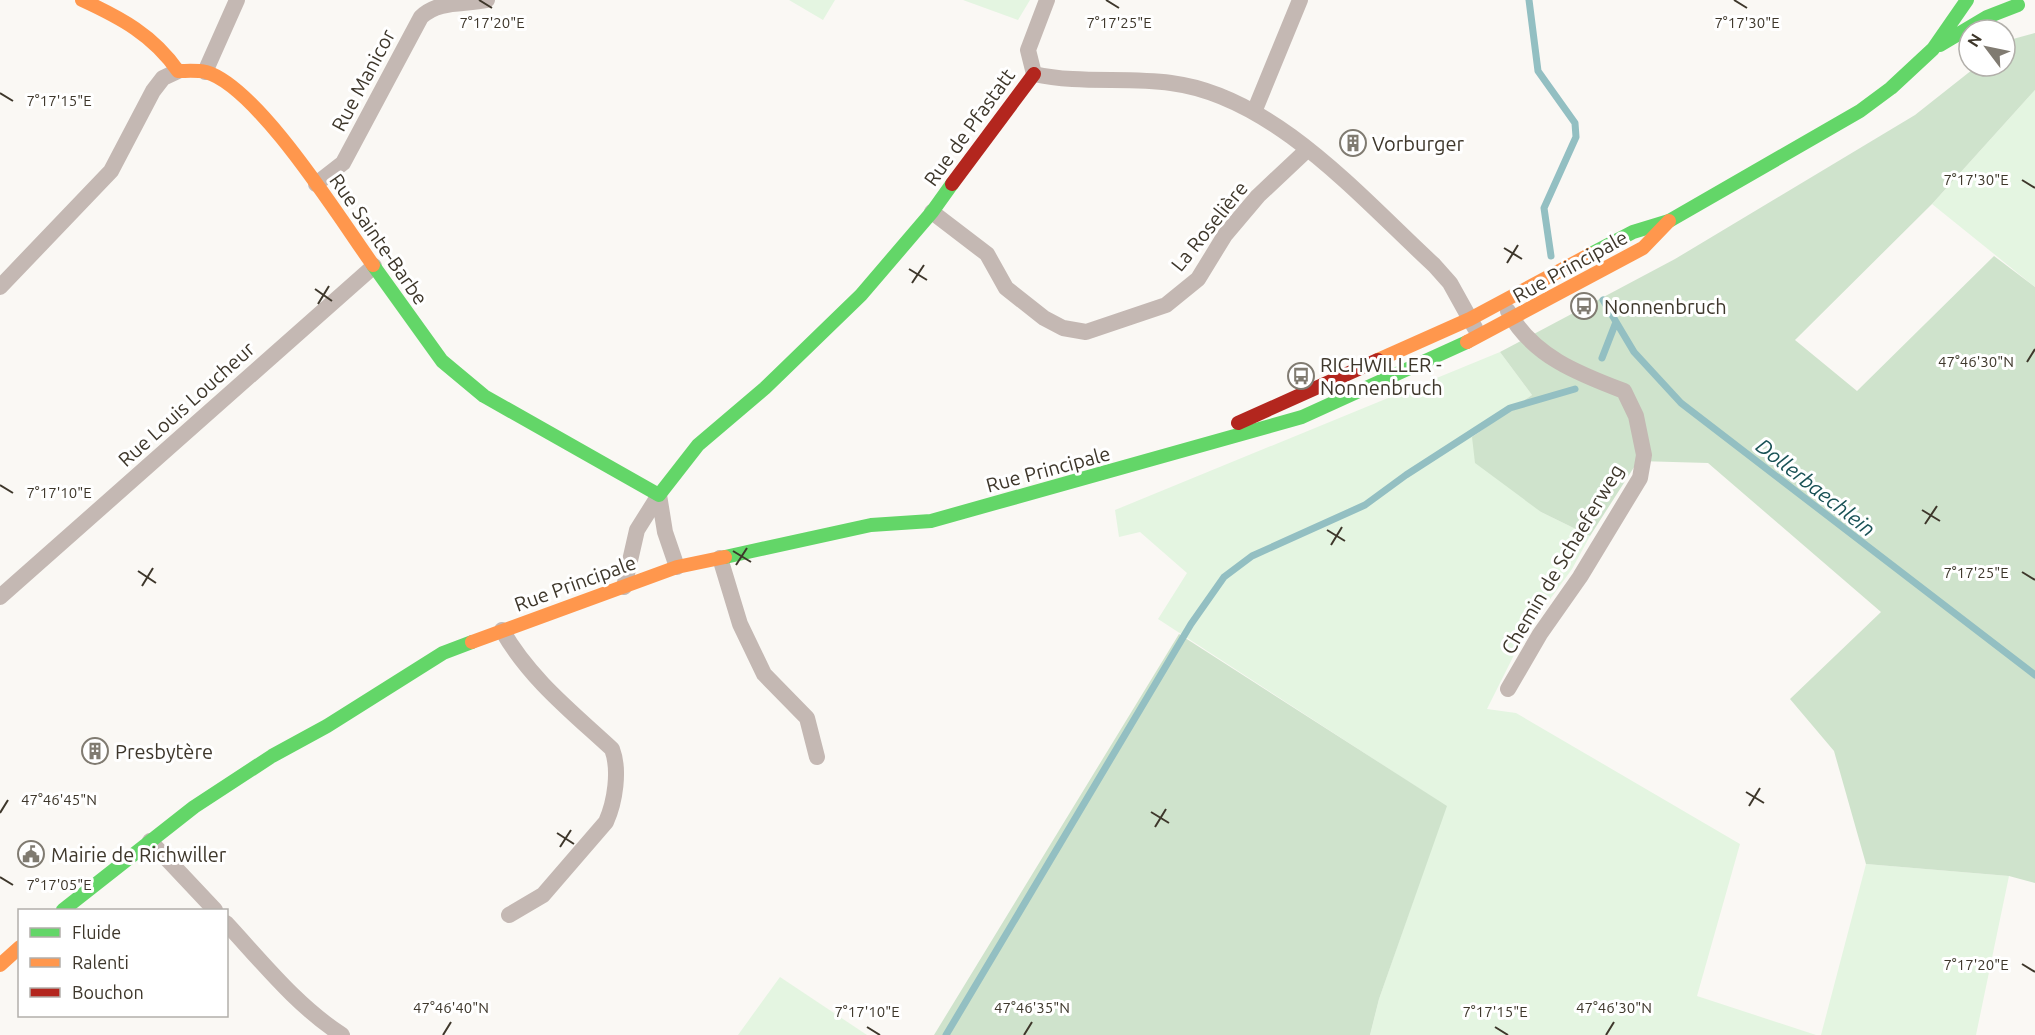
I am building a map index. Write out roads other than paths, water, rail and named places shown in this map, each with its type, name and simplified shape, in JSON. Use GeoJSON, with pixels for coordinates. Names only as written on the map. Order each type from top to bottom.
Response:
{"type":"FeatureCollection","features":[{"type":"Feature","properties":{"kind":"main road"},"geometry":{"type":"LineString","coordinates":[[82,0],[128,22],[159,44],[178,71]]}},
{"type":"Feature","properties":{"kind":"main road"},"geometry":{"type":"LineString","coordinates":[[1933,49],[1967,0]]}},
{"type":"Feature","properties":{"kind":"main road"},"geometry":{"type":"LineString","coordinates":[[1669,221],[1860,111],[1891,88],[1933,49],[1987,17],[2018,4]]}},
{"type":"Feature","properties":{"kind":"main road","name":"Rue Sainte-Barbe"},"geometry":{"type":"LineString","coordinates":[[178,71],[205,72],[224,81],[277,130],[442,361],[484,396],[658,495]]}},
{"type":"Feature","properties":{"kind":"main road","name":"Rue de Pfastatt"},"geometry":{"type":"LineString","coordinates":[[658,495],[698,445],[765,388],[861,295],[932,212],[1034,74]]}},
{"type":"Feature","properties":{"kind":"main road","name":"Rue Principale"},"geometry":{"type":"LineString","coordinates":[[1170,456],[1470,319],[1633,232],[1669,221]]}},
{"type":"Feature","properties":{"kind":"main road","name":"Rue Principale"},"geometry":{"type":"LineString","coordinates":[[64,909],[195,807],[272,756],[327,726],[442,653],[677,567],[871,525],[931,521],[1170,456],[1302,417],[1512,320],[1643,248],[1669,221]]}},
{"type":"Feature","properties":{"kind":"main road"},"geometry":{"type":"LineString","coordinates":[[0,965],[18,949]]}},
{"type":"Feature","properties":{"kind":"street"},"geometry":{"type":"LineString","coordinates":[[205,72],[237,0]]}},
{"type":"Feature","properties":{"kind":"street","name":"Rue Manicor"},"geometry":{"type":"LineString","coordinates":[[316,184],[343,162],[421,17],[429,8],[487,0]]}},
{"type":"Feature","properties":{"kind":"street"},"geometry":{"type":"LineString","coordinates":[[1034,74],[1028,50],[1047,0]]}},
{"type":"Feature","properties":{"kind":"street"},"geometry":{"type":"LineString","coordinates":[[1254,111],[1300,0]]}},
{"type":"Feature","properties":{"kind":"street"},"geometry":{"type":"LineString","coordinates":[[0,287],[111,171],[153,91],[163,78],[178,71]]}},
{"type":"Feature","properties":{"kind":"street","name":"Rue de Pfastatt"},"geometry":{"type":"LineString","coordinates":[[1034,74],[1072,80],[1172,83],[1202,91],[1254,111],[1308,149],[1434,265],[1450,283],[1479,337]]}},
{"type":"Feature","properties":{"kind":"street","name":"La Roselière"},"geometry":{"type":"LineString","coordinates":[[932,212],[987,254],[1006,288],[1044,318],[1063,328],[1086,332],[1166,305],[1198,279],[1225,235],[1251,204],[1308,149]]}},
{"type":"Feature","properties":{"kind":"street","name":"Rue Louis Loucheur"},"geometry":{"type":"LineString","coordinates":[[0,597],[374,266]]}},
{"type":"Feature","properties":{"kind":"street","name":"Chemin de Schaeferweg"},"geometry":{"type":"LineString","coordinates":[[1503,302],[1512,320],[1532,344],[1576,372],[1624,391],[1636,416],[1644,455],[1640,478],[1580,577],[1540,634],[1509,689]]}},
{"type":"Feature","properties":{"kind":"street"},"geometry":{"type":"LineString","coordinates":[[658,495],[664,532],[677,567]]}},
{"type":"Feature","properties":{"kind":"street","name":"Rue de Pfastatt"},"geometry":{"type":"LineString","coordinates":[[624,587],[637,530],[658,495]]}},
{"type":"Feature","properties":{"kind":"street"},"geometry":{"type":"LineString","coordinates":[[720,558],[740,624],[764,674],[807,718],[817,757]]}},
{"type":"Feature","properties":{"kind":"street"},"geometry":{"type":"LineString","coordinates":[[502,630],[515,652],[537,680],[612,749],[617,761],[611,811],[606,822],[543,895],[509,915]]}},
{"type":"Feature","properties":{"kind":"street"},"geometry":{"type":"LineString","coordinates":[[150,841],[214,909]]}},
{"type":"Feature","properties":{"kind":"street"},"geometry":{"type":"LineString","coordinates":[[228,925],[292,994],[322,1022],[342,1035]]}},
{"type":"Feature","properties":{"kind":"waterway","name":"Dollerbaechlein"},"geometry":{"type":"LineString","coordinates":[[1529,0],[1538,71],[1575,123],[1576,137],[1544,208],[1551,256]]}},
{"type":"Feature","properties":{"kind":"waterway","name":"Dollerbaechlein"},"geometry":{"type":"LineString","coordinates":[[1603,300],[1634,352],[1681,403],[2035,675]]}},
{"type":"Feature","properties":{"kind":"waterway"},"geometry":{"type":"LineString","coordinates":[[1602,358],[1616,322]]}},
{"type":"Feature","properties":{"kind":"waterway"},"geometry":{"type":"LineString","coordinates":[[946,1035],[1191,624],[1224,577],[1252,556],[1365,505],[1406,475],[1510,408],[1575,389]]}},
{"type":"Feature","properties":{"kind":"place","name":"Vorburger"},"geometry":{"type":"Point","coordinates":[1353,143]}},
{"type":"Feature","properties":{"kind":"place","name":"Nonnenbruch"},"geometry":{"type":"Point","coordinates":[1584,306]}},
{"type":"Feature","properties":{"kind":"place","name":"RICHWILLER - Nonnenbruch"},"geometry":{"type":"Point","coordinates":[1301,376]}},
{"type":"Feature","properties":{"kind":"place","name":"Presbytère"},"geometry":{"type":"Point","coordinates":[95,751]}},
{"type":"Feature","properties":{"kind":"place","name":"Mairie de Richwiller"},"geometry":{"type":"Point","coordinates":[31,854]}}]}
